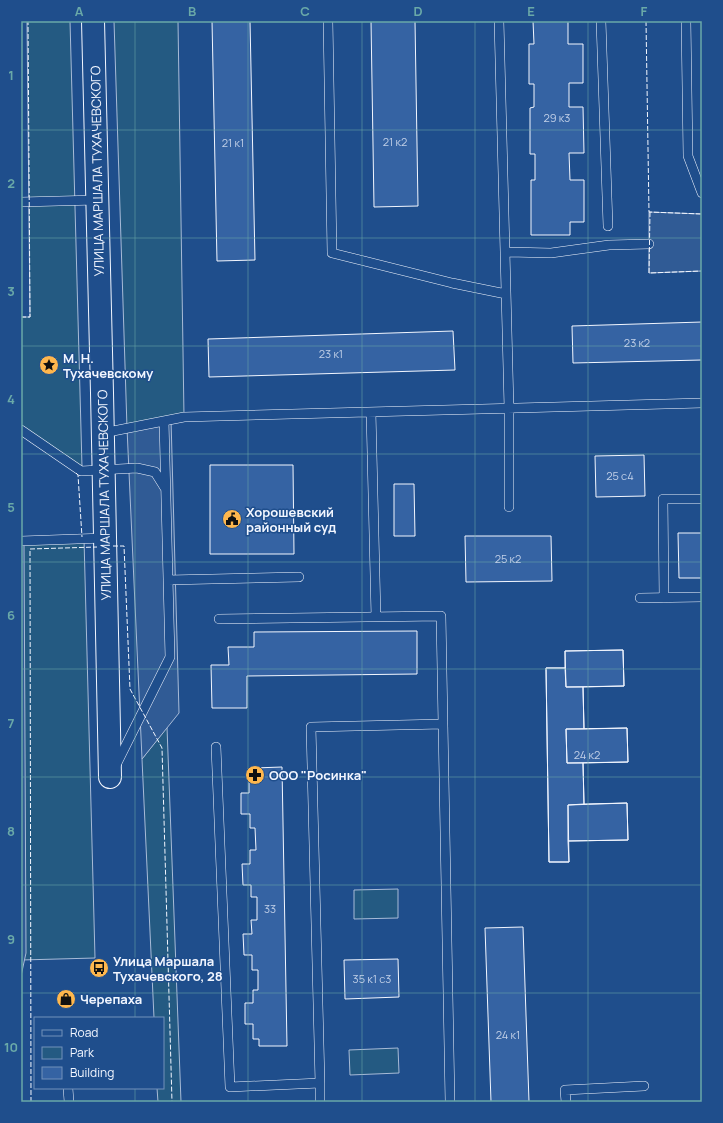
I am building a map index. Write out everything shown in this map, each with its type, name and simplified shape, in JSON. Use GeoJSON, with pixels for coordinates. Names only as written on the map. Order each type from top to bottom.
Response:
{"type":"FeatureCollection","features":[{"type":"Feature","properties":{"kind":"street","name":"УЛИЦА МАРШАЛА ТУХАЧЕВСКОГО"},"geometry":{"type":"LineString","coordinates":[[93,21],[110,777]]}},
{"type":"Feature","properties":{"kind":"lane"},"geometry":{"type":"LineString","coordinates":[[328,21],[332,253],[452,283],[506,294]]}},
{"type":"Feature","properties":{"kind":"lane"},"geometry":{"type":"LineString","coordinates":[[499,21],[509,408],[509,507]]}},
{"type":"Feature","properties":{"kind":"lane"},"geometry":{"type":"LineString","coordinates":[[601,21],[608,226]]}},
{"type":"Feature","properties":{"kind":"lane"},"geometry":{"type":"LineString","coordinates":[[686,21],[688,156],[702,193]]}},
{"type":"Feature","properties":{"kind":"lane"},"geometry":{"type":"LineString","coordinates":[[21,202],[97,200]]}},
{"type":"Feature","properties":{"kind":"lane"},"geometry":{"type":"LineString","coordinates":[[505,252],[551,253],[609,245],[649,244]]}},
{"type":"Feature","properties":{"kind":"lane"},"geometry":{"type":"LineString","coordinates":[[103,433],[184,417],[702,403]]}},
{"type":"Feature","properties":{"kind":"lane"},"geometry":{"type":"LineString","coordinates":[[371,412],[376,617]]}},
{"type":"Feature","properties":{"kind":"lane"},"geometry":{"type":"LineString","coordinates":[[110,777],[170,657],[164,421]]}},
{"type":"Feature","properties":{"kind":"lane"},"geometry":{"type":"LineString","coordinates":[[21,430],[81,471],[104,471],[138,468],[155,472],[166,489]]}},
{"type":"Feature","properties":{"kind":"lane"},"geometry":{"type":"LineString","coordinates":[[664,598],[663,499],[702,499]]}},
{"type":"Feature","properties":{"kind":"lane"},"geometry":{"type":"LineString","coordinates":[[21,541],[105,538]]}},
{"type":"Feature","properties":{"kind":"lane"},"geometry":{"type":"LineString","coordinates":[[168,580],[299,577]]}},
{"type":"Feature","properties":{"kind":"lane"},"geometry":{"type":"LineString","coordinates":[[640,598],[702,596]]}},
{"type":"Feature","properties":{"kind":"lane"},"geometry":{"type":"LineString","coordinates":[[219,619],[441,616],[450,1102]]}},
{"type":"Feature","properties":{"kind":"lane"},"geometry":{"type":"LineString","coordinates":[[320,1102],[311,727],[443,724]]}},
{"type":"Feature","properties":{"kind":"lane"},"geometry":{"type":"LineString","coordinates":[[216,747],[230,1087],[320,1083]]}},
{"type":"Feature","properties":{"kind":"lane"},"geometry":{"type":"LineString","coordinates":[[566,1102],[565,1090],[644,1086]]}},
{"type":"Feature","properties":{"kind":"lane"},"geometry":{"type":"LineString","coordinates":[[68,1089],[68,1102]]}},
{"type":"Feature","properties":{"kind":"green space"},"geometry":{"type":"Polygon","coordinates":[[[27,21],[70,21],[82,467],[21,425],[21,317],[30,317],[27,21]]]}},
{"type":"Feature","properties":{"kind":"green space"},"geometry":{"type":"Polygon","coordinates":[[[114,21],[178,21],[184,417],[127,428],[114,21]]]}},
{"type":"Feature","properties":{"kind":"green space"},"geometry":{"type":"Polygon","coordinates":[[[84,539],[95,958],[21,960],[21,541],[84,539]]]}},
{"type":"Feature","properties":{"kind":"green space"},"geometry":{"type":"Polygon","coordinates":[[[167,727],[181,1102],[158,1102],[157,1089],[164,1089],[164,1017],[154,1017],[142,759],[167,727]]]}},
{"type":"Feature","properties":{"kind":"green space"},"geometry":{"type":"Polygon","coordinates":[[[398,889],[398,918],[354,919],[354,890],[398,889]]]}},
{"type":"Feature","properties":{"kind":"green space"},"geometry":{"type":"Polygon","coordinates":[[[398,1048],[399,1073],[350,1075],[349,1050],[398,1048]]]}},
{"type":"Feature","properties":{"kind":"shaded area"},"geometry":{"type":"Polygon","coordinates":[[[649,212],[702,214],[702,271],[649,273],[649,212]]]}},
{"type":"Feature","properties":{"kind":"shaded area"},"geometry":{"type":"Polygon","coordinates":[[[171,419],[179,713],[142,759],[127,428],[171,419]]]}},
{"type":"Feature","properties":{"kind":"shaded area"},"geometry":{"type":"Polygon","coordinates":[[[21,541],[24,541],[26,953],[21,976],[21,541]]]}},
{"type":"Feature","properties":{"kind":"building"},"geometry":{"type":"Polygon","coordinates":[[[212,21],[250,21],[255,260],[217,261],[212,21]]]}},
{"type":"Feature","properties":{"kind":"building"},"geometry":{"type":"Polygon","coordinates":[[[371,21],[415,21],[418,206],[374,207],[371,21]]]}},
{"type":"Feature","properties":{"kind":"building"},"geometry":{"type":"Polygon","coordinates":[[[533,21],[568,21],[568,44],[583,44],[583,83],[569,83],[569,107],[583,107],[584,153],[569,153],[570,180],[584,180],[584,222],[570,222],[570,235],[531,235],[531,180],[535,180],[535,154],[530,154],[530,108],[534,107],[534,84],[529,84],[529,44],[534,44],[533,21]]]}},
{"type":"Feature","properties":{"kind":"building"},"geometry":{"type":"Polygon","coordinates":[[[702,322],[702,360],[573,363],[572,326],[702,322]]]}},
{"type":"Feature","properties":{"kind":"building"},"geometry":{"type":"Polygon","coordinates":[[[453,331],[455,370],[209,377],[208,339],[453,331]]]}},
{"type":"Feature","properties":{"kind":"building"},"geometry":{"type":"Polygon","coordinates":[[[644,455],[645,496],[596,497],[595,456],[644,455]]]}},
{"type":"Feature","properties":{"kind":"building"},"geometry":{"type":"Polygon","coordinates":[[[210,465],[293,465],[294,554],[210,554],[210,465]]]}},
{"type":"Feature","properties":{"kind":"building"},"geometry":{"type":"Polygon","coordinates":[[[394,484],[414,484],[415,536],[394,536],[394,484]]]}},
{"type":"Feature","properties":{"kind":"building"},"geometry":{"type":"Polygon","coordinates":[[[678,533],[702,533],[702,578],[679,578],[678,533]]]}},
{"type":"Feature","properties":{"kind":"building"},"geometry":{"type":"Polygon","coordinates":[[[465,536],[551,536],[552,581],[466,582],[465,536]]]}},
{"type":"Feature","properties":{"kind":"building"},"geometry":{"type":"Polygon","coordinates":[[[417,631],[417,674],[247,676],[247,708],[212,708],[211,665],[229,665],[228,647],[254,647],[254,632],[417,631]]]}},
{"type":"Feature","properties":{"kind":"building"},"geometry":{"type":"Polygon","coordinates":[[[623,650],[624,686],[583,687],[584,729],[627,728],[628,762],[583,763],[584,804],[627,803],[628,840],[568,841],[569,862],[549,862],[546,668],[565,668],[565,651],[623,650]]]}},
{"type":"Feature","properties":{"kind":"building"},"geometry":{"type":"Polygon","coordinates":[[[623,650],[624,686],[566,687],[565,651],[623,650]]]}},
{"type":"Feature","properties":{"kind":"building"},"geometry":{"type":"Polygon","coordinates":[[[546,668],[565,668],[566,687],[583,687],[584,729],[566,729],[567,763],[583,763],[584,804],[568,805],[569,862],[549,862],[546,668]]]}},
{"type":"Feature","properties":{"kind":"building"},"geometry":{"type":"Polygon","coordinates":[[[627,728],[628,762],[567,763],[566,729],[627,728]]]}},
{"type":"Feature","properties":{"kind":"building"},"geometry":{"type":"Polygon","coordinates":[[[282,767],[287,1046],[259,1046],[259,1039],[253,1039],[253,1024],[245,1024],[245,1003],[253,1003],[253,990],[258,990],[258,970],[252,970],[252,955],[244,955],[243,934],[252,934],[251,920],[257,920],[257,897],[251,897],[251,885],[243,885],[242,864],[250,864],[250,850],[256,850],[255,828],[250,828],[250,814],[241,814],[241,793],[249,793],[249,779],[255,778],[254,768],[282,767]]]}},
{"type":"Feature","properties":{"kind":"building"},"geometry":{"type":"Polygon","coordinates":[[[627,803],[628,840],[568,841],[568,805],[627,803]]]}},
{"type":"Feature","properties":{"kind":"building"},"geometry":{"type":"Polygon","coordinates":[[[523,927],[529,1102],[491,1102],[485,928],[523,927]]]}},
{"type":"Feature","properties":{"kind":"building"},"geometry":{"type":"Polygon","coordinates":[[[398,959],[399,997],[345,999],[344,960],[398,959]]]}},
{"type":"Feature","properties":{"kind":"fence"},"geometry":{"type":"LineString","coordinates":[[21,317],[30,317],[28,21]]}},
{"type":"Feature","properties":{"kind":"fence"},"geometry":{"type":"LineString","coordinates":[[646,21],[649,212],[702,214]]}},
{"type":"Feature","properties":{"kind":"fence"},"geometry":{"type":"LineString","coordinates":[[650,212],[649,273],[702,271]]}},
{"type":"Feature","properties":{"kind":"fence"},"geometry":{"type":"LineString","coordinates":[[76,473],[78,475],[82,537]]}},
{"type":"Feature","properties":{"kind":"fence"},"geometry":{"type":"LineString","coordinates":[[113,546],[124,546],[130,689],[162,748],[172,1102]]}},
{"type":"Feature","properties":{"kind":"fence"},"geometry":{"type":"LineString","coordinates":[[31,1102],[30,549],[97,547]]}},
{"type":"Feature","properties":{"kind":"place","name":"М. Н. Тухачевскому"},"geometry":{"type":"Point","coordinates":[49,365]}},
{"type":"Feature","properties":{"kind":"place","name":"Хорошевский районный суд"},"geometry":{"type":"Point","coordinates":[232,519]}},
{"type":"Feature","properties":{"kind":"place","name":"ООО \"Росинка\""},"geometry":{"type":"Point","coordinates":[255,775]}},
{"type":"Feature","properties":{"kind":"place","name":"Улица Маршала Тухачевского, 28"},"geometry":{"type":"Point","coordinates":[99,968]}},
{"type":"Feature","properties":{"kind":"place","name":"Черепаха"},"geometry":{"type":"Point","coordinates":[66,999]}}]}
